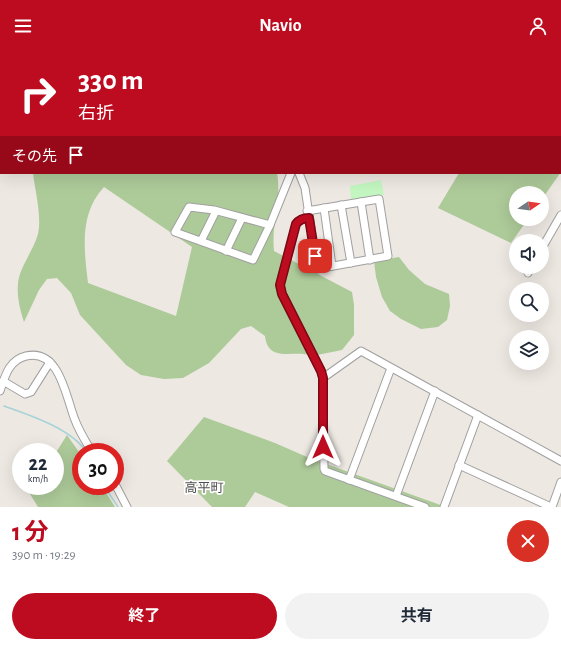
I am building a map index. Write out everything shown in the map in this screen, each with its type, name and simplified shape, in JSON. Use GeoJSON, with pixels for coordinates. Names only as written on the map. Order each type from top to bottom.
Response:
{"type":"FeatureCollection","features":[{"type":"Feature","properties":{"kind":"street"},"geometry":{"type":"LineString","coordinates":[[270,225],[216,211],[189,207],[175,232],[253,260],[270,225],[291,174]]}},
{"type":"Feature","properties":{"kind":"street"},"geometry":{"type":"LineString","coordinates":[[299,174],[305,188],[308,214],[316,269],[388,256],[379,199],[324,208],[308,214],[296,224],[280,285],[282,294],[321,371],[323,378],[324,469],[425,507]]}},
{"type":"Feature","properties":{"kind":"street"},"geometry":{"type":"LineString","coordinates":[[361,202],[370,260]]}},
{"type":"Feature","properties":{"kind":"street"},"geometry":{"type":"LineString","coordinates":[[342,205],[351,263]]}},
{"type":"Feature","properties":{"kind":"street"},"geometry":{"type":"LineString","coordinates":[[324,208],[332,266]]}},
{"type":"Feature","properties":{"kind":"street"},"geometry":{"type":"LineString","coordinates":[[200,242],[216,211]]}},
{"type":"Feature","properties":{"kind":"street"},"geometry":{"type":"LineString","coordinates":[[549,236],[561,215]]}},
{"type":"Feature","properties":{"kind":"street"},"geometry":{"type":"LineString","coordinates":[[226,251],[242,218]]}},
{"type":"Feature","properties":{"kind":"street"},"geometry":{"type":"LineString","coordinates":[[323,378],[361,350],[561,461]]}},
{"type":"Feature","properties":{"kind":"street"},"geometry":{"type":"LineString","coordinates":[[0,391],[9,367],[20,358],[31,355],[38,356],[50,362],[62,382],[75,420],[87,443]]}},
{"type":"Feature","properties":{"kind":"street"},"geometry":{"type":"LineString","coordinates":[[3,381],[25,394],[31,392],[50,362]]}},
{"type":"Feature","properties":{"kind":"street"},"geometry":{"type":"LineString","coordinates":[[350,480],[391,368]]}},
{"type":"Feature","properties":{"kind":"street"},"geometry":{"type":"LineString","coordinates":[[396,496],[435,391]]}},
{"type":"Feature","properties":{"kind":"street"},"geometry":{"type":"LineString","coordinates":[[444,507],[478,415]]}},
{"type":"Feature","properties":{"kind":"street"},"geometry":{"type":"LineString","coordinates":[[460,465],[552,507],[561,482]]}},
{"type":"Feature","properties":{"kind":"street"},"geometry":{"type":"LineString","coordinates":[[121,495],[127,507]]}},
{"type":"Feature","properties":{"kind":"green space"},"geometry":{"type":"Polygon","coordinates":[[[33,174],[277,174],[278,192],[273,241],[274,251],[352,292],[354,305],[354,335],[342,350],[312,356],[305,354],[283,354],[271,350],[267,345],[265,336],[251,326],[241,329],[209,363],[183,378],[164,379],[141,375],[126,365],[80,315],[71,293],[57,278],[47,279],[39,290],[24,322],[19,304],[18,286],[20,274],[38,234],[39,212],[33,174]],[[104,187],[96,197],[90,209],[85,232],[85,257],[88,283],[176,316],[192,247],[104,187]]]}},
{"type":"Feature","properties":{"kind":"green space"},"geometry":{"type":"Polygon","coordinates":[[[458,174],[560,174],[549,189],[549,186],[509,186],[509,226],[523,226],[517,234],[509,234],[509,242],[438,208],[458,174]]]}},
{"type":"Feature","properties":{"kind":"green space"},"geometry":{"type":"Polygon","coordinates":[[[381,180],[384,195],[351,200],[350,186],[381,180]]]}},
{"type":"Feature","properties":{"kind":"green space"},"geometry":{"type":"Polygon","coordinates":[[[399,257],[409,270],[425,284],[449,294],[450,306],[447,320],[438,327],[421,329],[401,319],[390,311],[382,297],[376,277],[374,261],[399,257]]]}},
{"type":"Feature","properties":{"kind":"green space"},"geometry":{"type":"Polygon","coordinates":[[[204,417],[275,443],[307,457],[446,507],[289,507],[255,492],[245,507],[212,507],[167,461],[204,417]]]}},
{"type":"Feature","properties":{"kind":"green space"},"geometry":{"type":"Polygon","coordinates":[[[67,435],[73,443],[72,495],[108,495],[115,507],[38,507],[31,495],[64,495],[64,443],[62,443],[67,435]]]}},
{"type":"Feature","properties":{"kind":"waterway"},"geometry":{"type":"LineString","coordinates":[[4,406],[49,423],[71,436],[79,443]]}},
{"type":"Feature","properties":{"kind":"waterway"},"geometry":{"type":"LineString","coordinates":[[110,495],[118,507]]}},
{"type":"Feature","properties":{"kind":"district","name":"高平町"},"geometry":{"type":"Point","coordinates":[204,488]}},
{"type":"Feature","properties":{"kind":"route"},"geometry":{"type":"LineString","coordinates":[[315,256],[309,218],[305,218],[298,221],[296,224],[280,285],[282,294],[321,371],[323,378],[323,447]]}}]}
